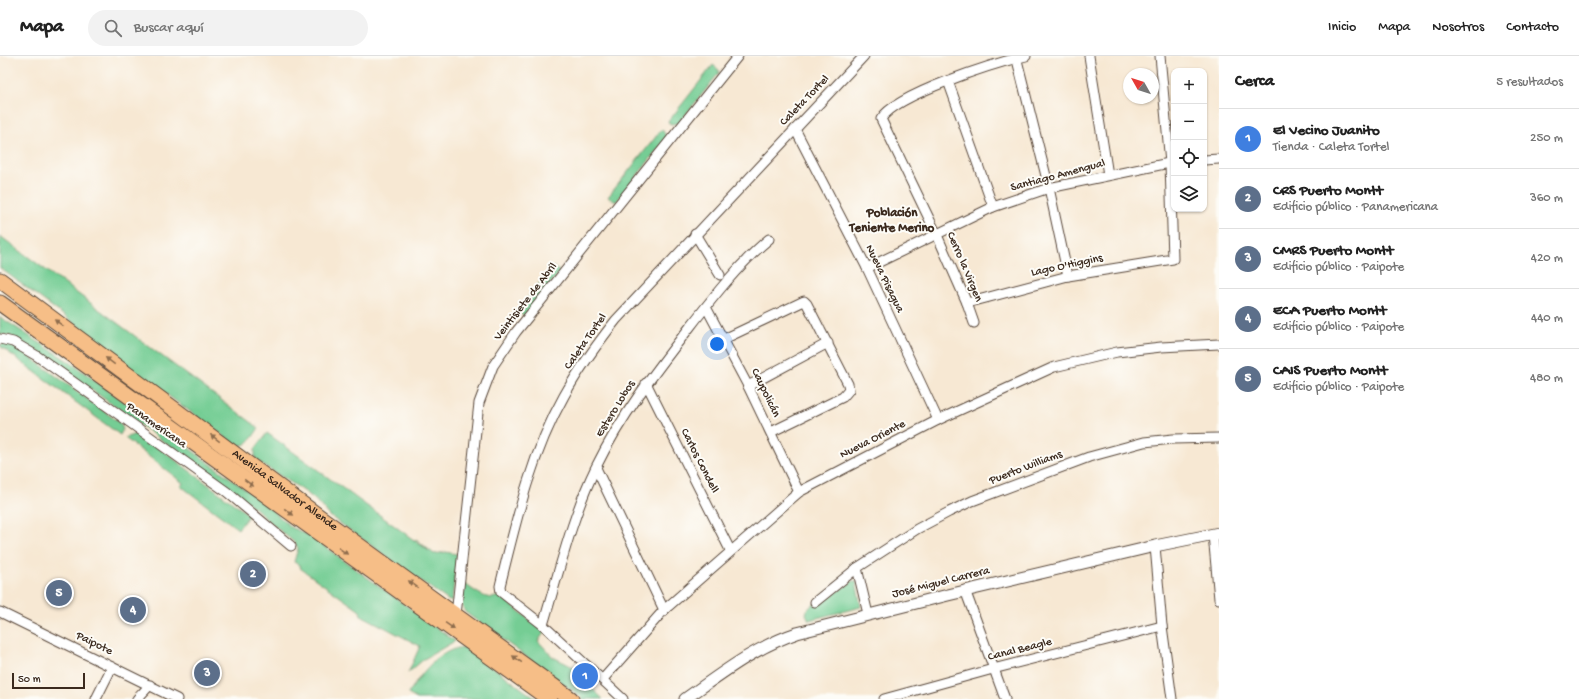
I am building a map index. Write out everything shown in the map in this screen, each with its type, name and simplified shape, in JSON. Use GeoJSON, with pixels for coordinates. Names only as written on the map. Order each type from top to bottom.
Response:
{"type":"FeatureCollection","features":[{"type":"Feature","properties":{"kind":"highway","name":"Avenida Salvador Allende"},"geometry":{"type":"LineString","coordinates":[[0,280],[571,699]]}},
{"type":"Feature","properties":{"kind":"highway","name":"Avenida Salvador Allende"},"geometry":{"type":"LineString","coordinates":[[0,302],[549,699]]}},
{"type":"Feature","properties":{"kind":"highway"},"geometry":{"type":"LineString","coordinates":[[0,313],[38,330]]}},
{"type":"Feature","properties":{"kind":"street","name":"Veintisiete de Abril"},"geometry":{"type":"LineString","coordinates":[[456,615],[479,403],[493,366],[516,332],[738,56]]}},
{"type":"Feature","properties":{"kind":"street","name":"Caleta Tortel"},"geometry":{"type":"LineString","coordinates":[[603,678],[543,625],[501,592],[500,586],[520,505],[539,451],[564,397],[586,360],[616,320],[695,234],[864,56]]}},
{"type":"Feature","properties":{"kind":"street"},"geometry":{"type":"LineString","coordinates":[[1089,56],[1108,175]]}},
{"type":"Feature","properties":{"kind":"street"},"geometry":{"type":"LineString","coordinates":[[1160,56],[1171,153]]}},
{"type":"Feature","properties":{"kind":"street"},"geometry":{"type":"LineString","coordinates":[[993,206],[948,81],[982,68],[1020,57],[1068,276]]}},
{"type":"Feature","properties":{"kind":"street","name":"Cerro la Virgen"},"geometry":{"type":"LineString","coordinates":[[948,81],[904,101],[884,114],[881,122],[937,235],[967,303],[974,323]]}},
{"type":"Feature","properties":{"kind":"street","name":"Nueva Pisagua"},"geometry":{"type":"LineString","coordinates":[[795,129],[867,268],[938,420]]}},
{"type":"Feature","properties":{"kind":"street"},"geometry":{"type":"LineString","coordinates":[[1207,160],[1219,159]]}},
{"type":"Feature","properties":{"kind":"street","name":"Santiago Amengual"},"geometry":{"type":"LineString","coordinates":[[867,268],[937,235],[993,206],[1049,188],[1171,162]]}},
{"type":"Feature","properties":{"kind":"street","name":"Lago O'Higgins"},"geometry":{"type":"LineString","coordinates":[[967,303],[1068,276],[1173,259],[1172,176]]}},
{"type":"Feature","properties":{"kind":"street"},"geometry":{"type":"LineString","coordinates":[[695,234],[720,275]]}},
{"type":"Feature","properties":{"kind":"street","name":"Estero Lobos"},"geometry":{"type":"LineString","coordinates":[[543,625],[570,538],[596,468],[620,425],[646,383],[706,307],[747,260],[769,239]]}},
{"type":"Feature","properties":{"kind":"street"},"geometry":{"type":"LineString","coordinates":[[724,339],[804,301],[828,343],[848,384],[849,390],[843,397],[771,432]]}},
{"type":"Feature","properties":{"kind":"street","name":"Caupolicán"},"geometry":{"type":"LineString","coordinates":[[706,307],[748,386],[799,492]]}},
{"type":"Feature","properties":{"kind":"street","name":"Panamericana"},"geometry":{"type":"LineString","coordinates":[[0,339],[13,342],[37,356],[113,410],[227,492],[291,546]]}},
{"type":"Feature","properties":{"kind":"street"},"geometry":{"type":"LineString","coordinates":[[748,386],[828,343]]}},
{"type":"Feature","properties":{"kind":"street","name":"Nueva Oriente"},"geometry":{"type":"LineString","coordinates":[[603,678],[664,610],[730,550],[799,492],[938,420],[1054,367],[1117,352],[1161,346],[1219,344]]}},
{"type":"Feature","properties":{"kind":"street","name":"Carlos Condell"},"geometry":{"type":"LineString","coordinates":[[646,383],[730,550]]}},
{"type":"Feature","properties":{"kind":"street","name":"Puerto Williams"},"geometry":{"type":"LineString","coordinates":[[815,602],[857,568],[917,529],[972,501],[1089,457],[1144,442],[1173,439],[1219,438]]}},
{"type":"Feature","properties":{"kind":"street"},"geometry":{"type":"LineString","coordinates":[[596,468],[664,610]]}},
{"type":"Feature","properties":{"kind":"street"},"geometry":{"type":"LineString","coordinates":[[1216,534],[1219,599]]}},
{"type":"Feature","properties":{"kind":"street","name":"José Miguel Carrera"},"geometry":{"type":"LineString","coordinates":[[686,699],[735,664],[778,640],[868,614],[965,590],[1155,546],[1216,534]]}},
{"type":"Feature","properties":{"kind":"street"},"geometry":{"type":"LineString","coordinates":[[1155,546],[1162,626],[1172,699]]}},
{"type":"Feature","properties":{"kind":"street"},"geometry":{"type":"LineString","coordinates":[[857,568],[868,614]]}},
{"type":"Feature","properties":{"kind":"street"},"geometry":{"type":"LineString","coordinates":[[965,590],[993,669],[1006,699]]}},
{"type":"Feature","properties":{"kind":"street","name":"Paipote"},"geometry":{"type":"LineString","coordinates":[[0,612],[177,699]]}},
{"type":"Feature","properties":{"kind":"street","name":"Canal Beagle"},"geometry":{"type":"LineString","coordinates":[[884,699],[993,669],[1162,626]]}},
{"type":"Feature","properties":{"kind":"street"},"geometry":{"type":"LineString","coordinates":[[96,699],[112,667]]}},
{"type":"Feature","properties":{"kind":"street"},"geometry":{"type":"LineString","coordinates":[[603,678],[623,699]]}},
{"type":"Feature","properties":{"kind":"street"},"geometry":{"type":"LineString","coordinates":[[137,699],[150,686]]}},
{"type":"Feature","properties":{"kind":"green space"},"geometry":{"type":"Polygon","coordinates":[[[713,65],[719,70],[719,73],[679,123],[671,124],[668,122],[713,65]]]}},
{"type":"Feature","properties":{"kind":"green space"},"geometry":{"type":"Polygon","coordinates":[[[662,129],[667,138],[616,202],[608,197],[662,129]]]}},
{"type":"Feature","properties":{"kind":"green space"},"geometry":{"type":"Polygon","coordinates":[[[0,236],[259,428],[252,438],[244,445],[236,445],[104,349],[94,338],[0,268],[0,236]]]}},
{"type":"Feature","properties":{"kind":"green space"},"geometry":{"type":"Polygon","coordinates":[[[553,266],[560,272],[524,316],[517,311],[553,266]]]}},
{"type":"Feature","properties":{"kind":"green space"},"geometry":{"type":"Polygon","coordinates":[[[0,317],[71,363],[262,501],[291,527],[310,536],[455,641],[424,659],[408,673],[420,646],[361,615],[360,611],[300,568],[301,566],[294,562],[298,548],[294,542],[268,521],[258,510],[45,356],[13,337],[0,334],[0,317]]]}},
{"type":"Feature","properties":{"kind":"green space"},"geometry":{"type":"Polygon","coordinates":[[[5,343],[26,354],[120,423],[123,429],[120,435],[0,346],[5,343]]]}},
{"type":"Feature","properties":{"kind":"green space"},"geometry":{"type":"Polygon","coordinates":[[[267,433],[429,551],[416,539],[434,554],[446,552],[457,554],[452,601],[449,601],[330,516],[323,507],[305,492],[255,459],[255,449],[267,433]]]}},
{"type":"Feature","properties":{"kind":"green space"},"geometry":{"type":"Polygon","coordinates":[[[135,434],[147,439],[249,515],[238,529],[181,486],[183,483],[125,438],[135,434]]]}},
{"type":"Feature","properties":{"kind":"green space"},"geometry":{"type":"Polygon","coordinates":[[[853,581],[856,581],[861,607],[809,620],[806,614],[807,610],[812,605],[826,599],[853,581]]]}},
{"type":"Feature","properties":{"kind":"green space"},"geometry":{"type":"Polygon","coordinates":[[[463,583],[486,597],[491,598],[499,595],[545,632],[538,641],[553,657],[577,669],[576,672],[603,699],[584,699],[465,612],[462,606],[463,583]]]}},
{"type":"Feature","properties":{"kind":"green space"},"geometry":{"type":"Polygon","coordinates":[[[464,647],[536,699],[417,699],[408,694],[419,678],[438,658],[454,649],[464,647]]]}},
{"type":"Feature","properties":{"kind":"place","name":"CRS Puerto Montt"},"geometry":{"type":"Point","coordinates":[253,574]}},
{"type":"Feature","properties":{"kind":"place","name":"CAIS Puerto Montt"},"geometry":{"type":"Point","coordinates":[59,593]}},
{"type":"Feature","properties":{"kind":"place","name":"ECA Puerto Montt"},"geometry":{"type":"Point","coordinates":[133,610]}},
{"type":"Feature","properties":{"kind":"place","name":"CMRS Puerto Montt"},"geometry":{"type":"Point","coordinates":[207,673]}},
{"type":"Feature","properties":{"kind":"place","name":"El Vecino Juanito"},"geometry":{"type":"Point","coordinates":[585,676]}},
{"type":"Feature","properties":{"kind":"district","name":"Población Teniente Merino"},"geometry":{"type":"Point","coordinates":[892,220]}}]}
